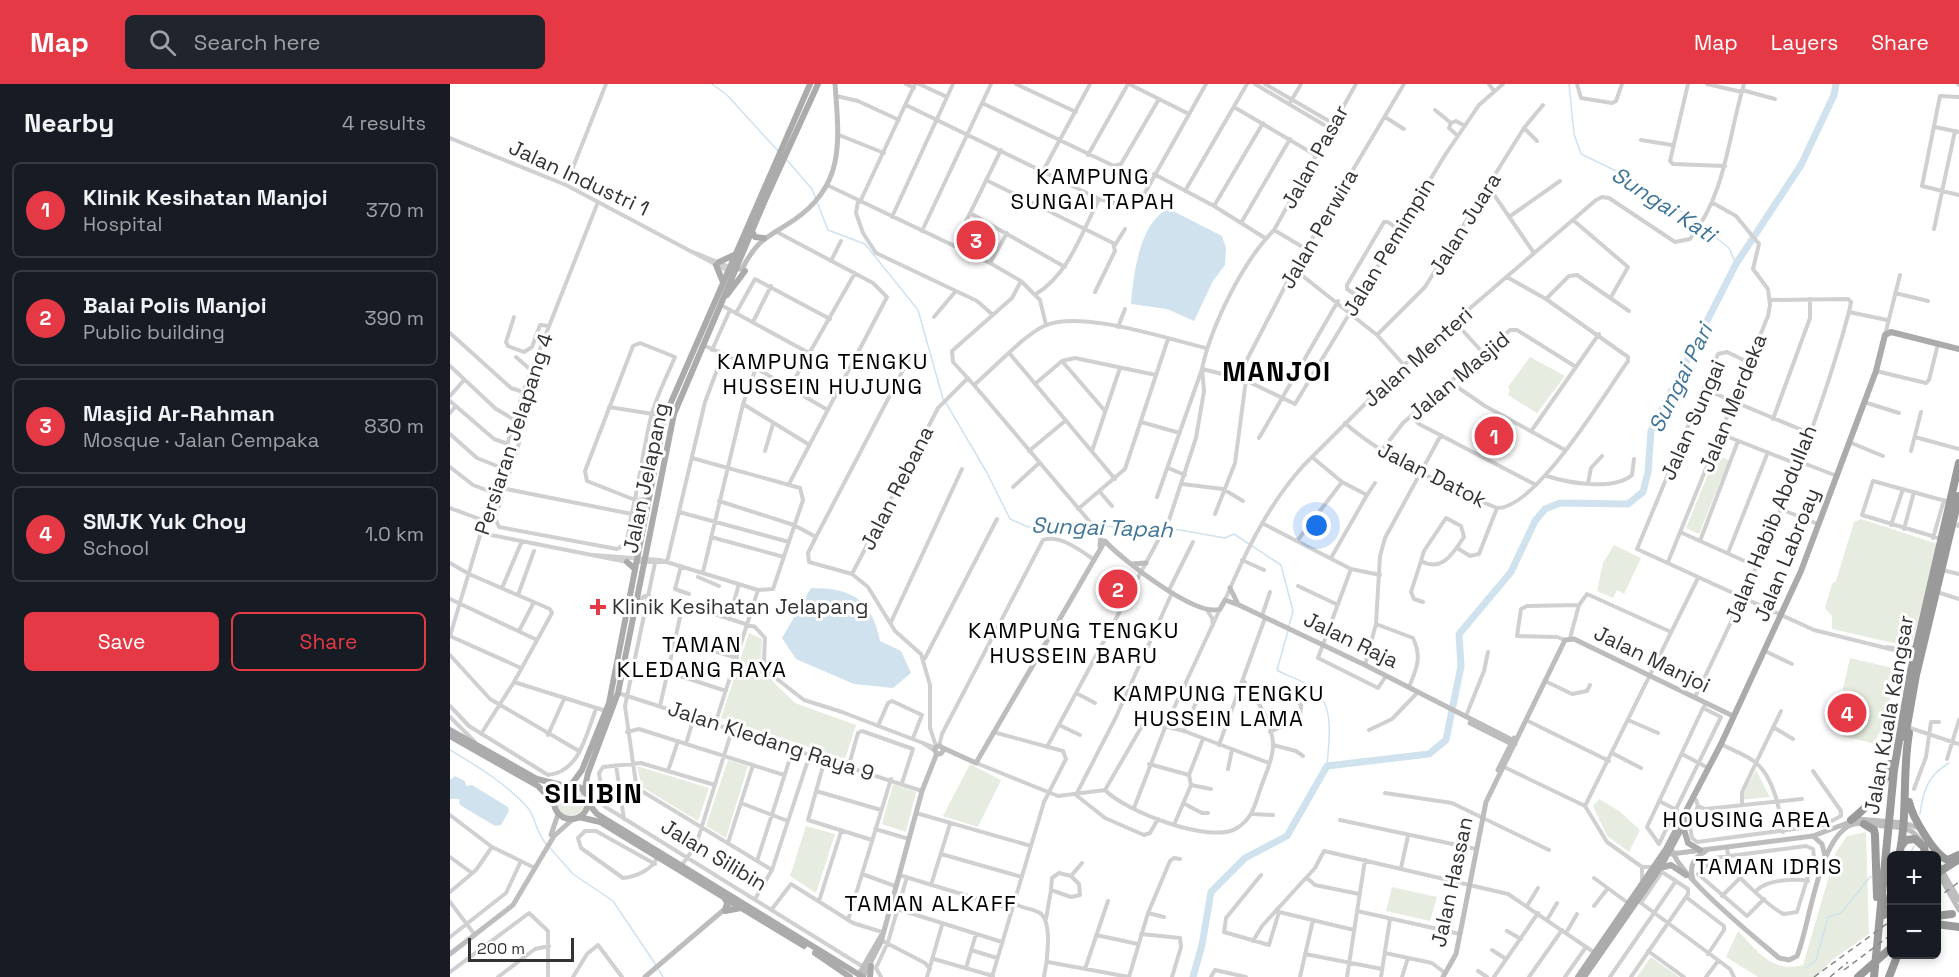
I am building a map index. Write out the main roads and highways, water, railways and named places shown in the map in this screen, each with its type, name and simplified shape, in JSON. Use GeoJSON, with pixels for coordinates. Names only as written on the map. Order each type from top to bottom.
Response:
{"type":"FeatureCollection","features":[{"type":"Feature","properties":{"kind":"highway","name":"Jalan Kuala Kangsar"},"geometry":{"type":"LineString","coordinates":[[1874,977],[1893,812],[1907,727],[1916,675],[1941,569],[1947,501],[1959,463]]}},
{"type":"Feature","properties":{"kind":"highway","name":"Jalan Kuala Kangsar"},"geometry":{"type":"LineString","coordinates":[[1879,977],[1890,801],[1907,727],[1907,693],[1945,540],[1957,514],[1959,496]]}},
{"type":"Feature","properties":{"kind":"highway"},"geometry":{"type":"LineString","coordinates":[[1851,820],[1867,807],[1887,778],[1907,693]]}},
{"type":"Feature","properties":{"kind":"highway"},"geometry":{"type":"LineString","coordinates":[[1900,851],[1904,825],[1904,762],[1907,727]]}},
{"type":"Feature","properties":{"kind":"highway"},"geometry":{"type":"LineString","coordinates":[[1905,788],[1911,812],[1920,828],[1944,859],[1959,857]]}},
{"type":"Feature","properties":{"kind":"highway"},"geometry":{"type":"LineString","coordinates":[[1864,824],[1874,830],[1875,835],[1881,917]]}},
{"type":"Feature","properties":{"kind":"highway"},"geometry":{"type":"LineString","coordinates":[[1900,851],[1906,840],[1912,838],[1927,851]]}},
{"type":"Feature","properties":{"kind":"highway"},"geometry":{"type":"LineString","coordinates":[[1941,868],[1959,857]]}},
{"type":"Feature","properties":{"kind":"highway"},"geometry":{"type":"LineString","coordinates":[[1881,917],[1887,903]]}},
{"type":"Feature","properties":{"kind":"highway"},"geometry":{"type":"LineString","coordinates":[[1941,915],[1956,912]]}},
{"type":"Feature","properties":{"kind":"highway"},"geometry":{"type":"LineString","coordinates":[[1941,925],[1959,927]]}},
{"type":"Feature","properties":{"kind":"highway"},"geometry":{"type":"LineString","coordinates":[[1858,977],[1887,951]]}},
{"type":"Feature","properties":{"kind":"highway"},"geometry":{"type":"LineString","coordinates":[[1863,977],[1887,957]]}},
{"type":"Feature","properties":{"kind":"highway"},"geometry":{"type":"LineString","coordinates":[[1889,977],[1896,959]]}},
{"type":"Feature","properties":{"kind":"main road","name":"Jalan Jelapang"},"geometry":{"type":"LineString","coordinates":[[790,139],[810,84]]}},
{"type":"Feature","properties":{"kind":"main road","name":"Jalan Jelapang"},"geometry":{"type":"LineString","coordinates":[[584,792],[588,773],[618,693],[672,424],[702,345],[721,304],[736,253],[818,84]]}},
{"type":"Feature","properties":{"kind":"main road","name":"Jalan Jelapang"},"geometry":{"type":"LineString","coordinates":[[568,786],[582,770],[606,711],[665,416],[723,282],[732,270],[752,231],[779,163]]}},
{"type":"Feature","properties":{"kind":"main road"},"geometry":{"type":"LineString","coordinates":[[752,231],[755,237],[764,238]]}},
{"type":"Feature","properties":{"kind":"main road"},"geometry":{"type":"LineString","coordinates":[[723,282],[718,264],[736,253]]}},
{"type":"Feature","properties":{"kind":"main road"},"geometry":{"type":"LineString","coordinates":[[721,304],[745,272]]}},
{"type":"Feature","properties":{"kind":"main road","name":"Jalan Labroay"},"geometry":{"type":"LineString","coordinates":[[1657,868],[1721,744],[1782,616],[1819,525],[1876,371],[1884,339],[1889,333],[1894,333],[1938,344]]}},
{"type":"Feature","properties":{"kind":"main road"},"geometry":{"type":"LineString","coordinates":[[1876,371],[1889,336],[1959,349]]}},
{"type":"Feature","properties":{"kind":"main road"},"geometry":{"type":"LineString","coordinates":[[627,562],[636,563]]}},
{"type":"Feature","properties":{"kind":"main road"},"geometry":{"type":"LineString","coordinates":[[450,730],[537,779],[584,792],[588,803],[586,811],[576,818],[558,814],[554,802],[538,786],[450,736]]}},
{"type":"Feature","properties":{"kind":"main road"},"geometry":{"type":"LineString","coordinates":[[554,802],[557,792],[568,786]]}},
{"type":"Feature","properties":{"kind":"main road"},"geometry":{"type":"LineString","coordinates":[[1578,977],[1634,903],[1642,885],[1670,853],[1683,825],[1697,803],[1697,789]]}},
{"type":"Feature","properties":{"kind":"main road","name":"Jalan Silibin"},"geometry":{"type":"LineString","coordinates":[[588,803],[597,814],[860,976]]}},
{"type":"Feature","properties":{"kind":"main road","name":"Jalan Silibin"},"geometry":{"type":"LineString","coordinates":[[576,818],[595,819],[658,859],[727,895],[743,909],[850,977]]}},
{"type":"Feature","properties":{"kind":"main road"},"geometry":{"type":"LineString","coordinates":[[1683,825],[1688,843],[1700,850]]}},
{"type":"Feature","properties":{"kind":"main road"},"geometry":{"type":"LineString","coordinates":[[655,848],[658,859],[677,866],[682,865],[686,873]]}},
{"type":"Feature","properties":{"kind":"main road"},"geometry":{"type":"LineString","coordinates":[[1584,977],[1657,868],[1671,865],[1686,874]]}},
{"type":"Feature","properties":{"kind":"main road"},"geometry":{"type":"LineString","coordinates":[[727,895],[724,911],[743,909]]}},
{"type":"Feature","properties":{"kind":"main road"},"geometry":{"type":"LineString","coordinates":[[1592,965],[1595,953],[1601,950],[1613,935]]}},
{"type":"Feature","properties":{"kind":"main road"},"geometry":{"type":"LineString","coordinates":[[828,961],[860,976]]}},
{"type":"Feature","properties":{"kind":"water"},"geometry":{"type":"Polygon","coordinates":[[[1169,209],[1222,236],[1226,248],[1225,265],[1213,281],[1194,321],[1167,309],[1131,304],[1136,265],[1145,237],[1159,215],[1169,209]]]}},
{"type":"Feature","properties":{"kind":"water"},"geometry":{"type":"Polygon","coordinates":[[[811,588],[838,591],[858,599],[872,615],[880,641],[901,651],[911,673],[893,688],[854,684],[796,659],[782,638],[811,588]]]}},
{"type":"Feature","properties":{"kind":"water"},"geometry":{"type":"Polygon","coordinates":[[[455,776],[465,781],[466,786],[472,785],[508,807],[509,811],[501,825],[495,826],[460,805],[459,799],[450,799],[450,780],[455,776]]]}},
{"type":"Feature","properties":{"kind":"waterway","name":"Sungai Tapah"},"geometry":{"type":"LineString","coordinates":[[712,84],[727,95],[778,151]]}},
{"type":"Feature","properties":{"kind":"waterway","name":"Sungai Kati"},"geometry":{"type":"LineString","coordinates":[[1569,84],[1574,134],[1581,154],[1635,180],[1645,195],[1687,214],[1729,248],[1736,264]]}},
{"type":"Feature","properties":{"kind":"waterway","name":"Sungai Pari"},"geometry":{"type":"LineString","coordinates":[[1193,977],[1202,945],[1211,892],[1245,858],[1287,836],[1327,766],[1429,754],[1446,740],[1461,666],[1459,634],[1511,572],[1535,521],[1545,509],[1560,503],[1628,504],[1643,492],[1648,472],[1651,431],[1736,264],[1801,165],[1834,95],[1836,84]]}},
{"type":"Feature","properties":{"kind":"waterway","name":"Sungai Tapah"},"geometry":{"type":"LineString","coordinates":[[786,159],[812,189],[816,198]]}},
{"type":"Feature","properties":{"kind":"waterway","name":"Sungai Tapah"},"geometry":{"type":"LineString","coordinates":[[817,202],[828,230],[865,244],[918,310],[943,399]]}},
{"type":"Feature","properties":{"kind":"waterway","name":"Sungai Tapah"},"geometry":{"type":"LineString","coordinates":[[946,403],[986,471],[1010,519],[1028,527],[1052,523],[1067,529],[1092,527]]}},
{"type":"Feature","properties":{"kind":"waterway","name":"Sungai Tapah"},"geometry":{"type":"LineString","coordinates":[[1096,526],[1174,529],[1225,538],[1234,534],[1281,565],[1293,611],[1289,626]]}},
{"type":"Feature","properties":{"kind":"waterway","name":"Sungai Tapah"},"geometry":{"type":"LineString","coordinates":[[1288,631],[1277,670],[1307,684],[1319,694],[1324,703],[1329,723],[1327,766]]}},
{"type":"Feature","properties":{"kind":"waterway"},"geometry":{"type":"LineString","coordinates":[[450,750],[471,762],[520,799],[531,812],[540,835],[547,845]]}},
{"type":"Feature","properties":{"kind":"waterway"},"geometry":{"type":"LineString","coordinates":[[1920,814],[1923,798],[1931,778],[1949,763]]}},
{"type":"Feature","properties":{"kind":"waterway"},"geometry":{"type":"LineString","coordinates":[[1912,851],[1914,846]]}},
{"type":"Feature","properties":{"kind":"waterway"},"geometry":{"type":"LineString","coordinates":[[550,848],[573,874],[613,901],[656,965]]}},
{"type":"Feature","properties":{"kind":"waterway"},"geometry":{"type":"LineString","coordinates":[[1806,968],[1816,960],[1828,917],[1841,913],[1870,877],[1873,877]]}},
{"type":"Feature","properties":{"kind":"waterway"},"geometry":{"type":"LineString","coordinates":[[659,970],[663,977]]}},
{"type":"Feature","properties":{"kind":"railway"},"geometry":{"type":"LineString","coordinates":[[1941,895],[1959,882]]}},
{"type":"Feature","properties":{"kind":"railway"},"geometry":{"type":"LineString","coordinates":[[1814,977],[1887,924]]}},
{"type":"Feature","properties":{"kind":"railway"},"geometry":{"type":"LineString","coordinates":[[1844,970],[1887,938]]}},
{"type":"Feature","properties":{"kind":"railway"},"geometry":{"type":"LineString","coordinates":[[1830,977],[1848,962]]}},
{"type":"Feature","properties":{"kind":"place","name":"Masjid Ar-Rahman"},"geometry":{"type":"Point","coordinates":[976,240]}},
{"type":"Feature","properties":{"kind":"place","name":"Klinik Kesihatan Manjoi"},"geometry":{"type":"Point","coordinates":[1494,436]}},
{"type":"Feature","properties":{"kind":"place","name":"Balai Polis Manjoi"},"geometry":{"type":"Point","coordinates":[1118,589]}},
{"type":"Feature","properties":{"kind":"place","name":"Klinik Kesihatan Jelapang"},"geometry":{"type":"Point","coordinates":[598,607]}},
{"type":"Feature","properties":{"kind":"place","name":"SMJK Yuk Choy"},"geometry":{"type":"Point","coordinates":[1847,713]}},
{"type":"Feature","properties":{"kind":"district","name":"KAMPUNG SUNGAI TAPAH"},"geometry":{"type":"Point","coordinates":[1093,188]}},
{"type":"Feature","properties":{"kind":"district","name":"MANJOI"},"geometry":{"type":"Point","coordinates":[1277,372]}},
{"type":"Feature","properties":{"kind":"district","name":"KAMPUNG TENGKU HUSSEIN HUJUNG"},"geometry":{"type":"Point","coordinates":[823,374]}},
{"type":"Feature","properties":{"kind":"district","name":"KAMPUNG TENGKU HUSSEIN BARU"},"geometry":{"type":"Point","coordinates":[1074,642]}},
{"type":"Feature","properties":{"kind":"district","name":"TAMAN KLEDANG RAYA"},"geometry":{"type":"Point","coordinates":[702,656]}},
{"type":"Feature","properties":{"kind":"district","name":"KAMPUNG TENGKU HUSSEIN LAMA"},"geometry":{"type":"Point","coordinates":[1219,706]}},
{"type":"Feature","properties":{"kind":"district","name":"SILIBIN"},"geometry":{"type":"Point","coordinates":[594,794]}},
{"type":"Feature","properties":{"kind":"district","name":"HOUSING AREA"},"geometry":{"type":"Point","coordinates":[1747,819]}},
{"type":"Feature","properties":{"kind":"district","name":"TAMAN IDRIS"},"geometry":{"type":"Point","coordinates":[1769,866]}},
{"type":"Feature","properties":{"kind":"district","name":"TAMAN ALKAFF"},"geometry":{"type":"Point","coordinates":[931,903]}}]}
